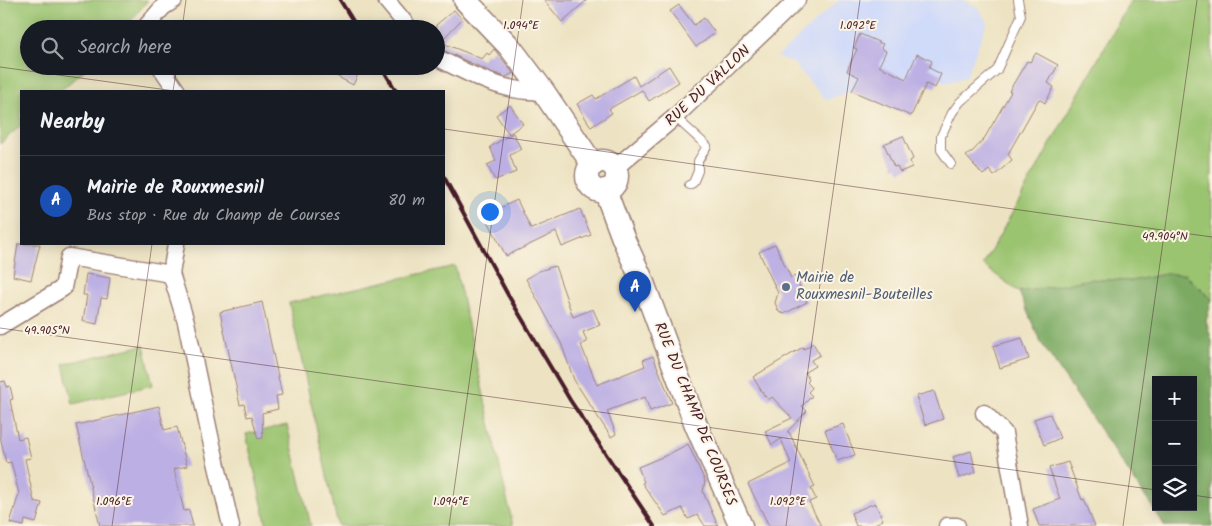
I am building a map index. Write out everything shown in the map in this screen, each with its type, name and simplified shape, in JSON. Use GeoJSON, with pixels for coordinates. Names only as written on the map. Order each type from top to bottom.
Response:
{"type":"FeatureCollection","features":[{"type":"Feature","properties":{"kind":"main road"},"geometry":{"type":"LineString","coordinates":[[465,0],[509,46],[543,91],[593,164]]}},
{"type":"Feature","properties":{"kind":"main road"},"geometry":{"type":"LineString","coordinates":[[602,161],[612,164],[615,168],[617,177],[613,186],[605,190],[596,189],[589,182],[588,173],[593,164],[602,161]]}},
{"type":"Feature","properties":{"kind":"main road","name":"RUE DU CHAMP DE COURSES"},"geometry":{"type":"LineString","coordinates":[[605,190],[612,213],[642,280],[696,425],[741,526]]}},
{"type":"Feature","properties":{"kind":"street"},"geometry":{"type":"LineString","coordinates":[[152,20],[163,7],[174,0]]}},
{"type":"Feature","properties":{"kind":"street"},"geometry":{"type":"LineString","coordinates":[[386,0],[403,20]]}},
{"type":"Feature","properties":{"kind":"street","name":"RUE DU VALLON"},"geometry":{"type":"LineString","coordinates":[[615,168],[675,117],[797,0]]}},
{"type":"Feature","properties":{"kind":"street"},"geometry":{"type":"LineString","coordinates":[[445,62],[470,74],[503,86],[527,92],[543,91]]}},
{"type":"Feature","properties":{"kind":"street"},"geometry":{"type":"LineString","coordinates":[[166,75],[176,90]]}},
{"type":"Feature","properties":{"kind":"street"},"geometry":{"type":"LineString","coordinates":[[176,245],[172,274],[186,322],[231,526]]}},
{"type":"Feature","properties":{"kind":"street"},"geometry":{"type":"LineString","coordinates":[[0,326],[63,288],[70,250],[172,274]]}},
{"type":"Feature","properties":{"kind":"street"},"geometry":{"type":"LineString","coordinates":[[984,413],[1004,433],[1020,526]]}},
{"type":"Feature","properties":{"kind":"street"},"geometry":{"type":"LineString","coordinates":[[947,526],[957,526]]}},
{"type":"Feature","properties":{"kind":"lane"},"geometry":{"type":"LineString","coordinates":[[951,164],[941,150],[941,136],[960,102],[996,70],[1021,16],[1018,0]]}},
{"type":"Feature","properties":{"kind":"lane"},"geometry":{"type":"LineString","coordinates":[[675,117],[706,146],[698,161],[698,171],[693,183],[689,185]]}},
{"type":"Feature","properties":{"kind":"shaded area"},"geometry":{"type":"Polygon","coordinates":[[[839,0],[962,0],[978,7],[987,23],[966,77],[947,83],[939,79],[935,88],[926,84],[911,116],[852,91],[826,100],[793,63],[777,57],[839,0]]]}},
{"type":"Feature","properties":{"kind":"green space"},"geometry":{"type":"Polygon","coordinates":[[[0,0],[148,0],[131,20],[20,20],[20,75],[79,75],[61,90],[20,90],[20,126],[0,144],[0,0]]]}},
{"type":"Feature","properties":{"kind":"green space"},"geometry":{"type":"Polygon","coordinates":[[[1131,0],[1212,0],[1212,300],[1201,288],[1165,274],[1131,281],[1090,279],[1019,292],[983,265],[1131,0]]]}},
{"type":"Feature","properties":{"kind":"green space"},"geometry":{"type":"Polygon","coordinates":[[[455,266],[513,526],[338,526],[289,303],[455,266]]]}},
{"type":"Feature","properties":{"kind":"green space"},"geometry":{"type":"Polygon","coordinates":[[[1165,274],[1185,274],[1212,300],[1206,321],[1212,341],[1212,526],[1165,526],[1155,511],[1197,511],[1197,376],[1152,376],[1152,507],[1040,341],[1019,292],[1090,279],[1131,281],[1165,274]]]}},
{"type":"Feature","properties":{"kind":"green space"},"geometry":{"type":"Polygon","coordinates":[[[144,345],[153,385],[73,404],[64,364],[144,345]]]}},
{"type":"Feature","properties":{"kind":"green space"},"geometry":{"type":"Polygon","coordinates":[[[287,425],[311,526],[267,526],[246,434],[287,425]]]}},
{"type":"Feature","properties":{"kind":"building"},"geometry":{"type":"Polygon","coordinates":[[[544,0],[587,0],[562,22],[544,0]]]}},
{"type":"Feature","properties":{"kind":"building"},"geometry":{"type":"Polygon","coordinates":[[[679,5],[694,25],[704,18],[715,33],[696,47],[670,11],[679,5]]]}},
{"type":"Feature","properties":{"kind":"building"},"geometry":{"type":"Polygon","coordinates":[[[454,10],[462,19],[445,37],[445,20],[442,20],[454,10]]]}},
{"type":"Feature","properties":{"kind":"building"},"geometry":{"type":"Polygon","coordinates":[[[860,34],[883,44],[881,48],[886,51],[879,66],[906,79],[917,54],[932,61],[929,68],[941,74],[935,88],[926,84],[911,116],[852,91],[859,77],[847,71],[857,49],[854,48],[860,34]]]}},
{"type":"Feature","properties":{"kind":"building"},"geometry":{"type":"Polygon","coordinates":[[[445,44],[482,59],[494,49],[513,73],[506,77],[445,51],[445,44]]]}},
{"type":"Feature","properties":{"kind":"building"},"geometry":{"type":"Polygon","coordinates":[[[1036,53],[1058,65],[1048,83],[1054,87],[1045,103],[1039,99],[1008,154],[1012,160],[994,176],[989,170],[983,175],[966,156],[984,139],[1027,61],[1030,62],[1036,53]]]}},
{"type":"Feature","properties":{"kind":"building"},"geometry":{"type":"Polygon","coordinates":[[[669,66],[679,82],[649,101],[642,90],[609,109],[612,113],[591,127],[577,104],[593,95],[596,99],[634,76],[639,86],[669,66]]]}},
{"type":"Feature","properties":{"kind":"building"},"geometry":{"type":"Polygon","coordinates":[[[335,75],[358,75],[353,85],[335,75]]]}},
{"type":"Feature","properties":{"kind":"building"},"geometry":{"type":"Polygon","coordinates":[[[510,105],[523,124],[509,134],[496,115],[510,105]]]}},
{"type":"Feature","properties":{"kind":"building"},"geometry":{"type":"Polygon","coordinates":[[[513,133],[521,149],[510,155],[516,172],[495,180],[487,165],[496,161],[490,147],[513,133]]]}},
{"type":"Feature","properties":{"kind":"building"},"geometry":{"type":"Polygon","coordinates":[[[903,136],[913,159],[910,161],[912,167],[900,172],[897,166],[894,167],[884,144],[903,136]]]}},
{"type":"Feature","properties":{"kind":"building"},"geometry":{"type":"Polygon","coordinates":[[[517,200],[531,229],[580,209],[591,235],[562,247],[556,232],[506,256],[485,215],[517,200]]]}},
{"type":"Feature","properties":{"kind":"building"},"geometry":{"type":"Polygon","coordinates":[[[18,244],[40,245],[31,280],[13,276],[18,244]]]}},
{"type":"Feature","properties":{"kind":"building"},"geometry":{"type":"Polygon","coordinates":[[[775,244],[791,278],[795,276],[807,302],[784,314],[779,312],[775,303],[778,293],[759,252],[775,244]]]}},
{"type":"Feature","properties":{"kind":"building"},"geometry":{"type":"Polygon","coordinates":[[[555,266],[573,317],[593,309],[600,325],[583,332],[587,342],[581,345],[597,385],[645,366],[643,360],[653,356],[672,403],[650,411],[645,397],[607,411],[616,434],[611,437],[574,380],[561,343],[526,279],[539,271],[555,266]]]}},
{"type":"Feature","properties":{"kind":"building"},"geometry":{"type":"Polygon","coordinates":[[[86,274],[110,278],[107,299],[101,298],[97,324],[83,321],[87,295],[83,295],[86,274]]]}},
{"type":"Feature","properties":{"kind":"building"},"geometry":{"type":"Polygon","coordinates":[[[262,302],[282,395],[276,396],[278,409],[262,413],[263,438],[258,439],[252,416],[247,417],[244,404],[240,405],[220,312],[262,302]]]}},
{"type":"Feature","properties":{"kind":"building"},"geometry":{"type":"Polygon","coordinates":[[[1022,338],[1029,359],[1000,368],[993,346],[1022,338]]]}},
{"type":"Feature","properties":{"kind":"building"},"geometry":{"type":"Polygon","coordinates":[[[813,343],[820,355],[811,360],[815,366],[805,372],[809,380],[807,382],[812,388],[808,392],[812,396],[802,406],[807,411],[787,432],[789,432],[815,487],[811,489],[816,499],[809,502],[821,526],[769,526],[748,484],[791,463],[781,439],[772,445],[765,431],[792,418],[772,397],[769,400],[765,397],[753,377],[813,343]]]}},
{"type":"Feature","properties":{"kind":"building"},"geometry":{"type":"Polygon","coordinates":[[[5,381],[7,387],[10,386],[13,399],[10,400],[18,439],[26,437],[31,458],[25,459],[34,501],[42,503],[36,523],[25,520],[24,526],[10,523],[19,494],[11,462],[6,463],[0,436],[0,382],[5,381]]]}},
{"type":"Feature","properties":{"kind":"building"},"geometry":{"type":"Polygon","coordinates":[[[934,391],[943,419],[925,425],[916,396],[934,391]]]}},
{"type":"Feature","properties":{"kind":"building"},"geometry":{"type":"Polygon","coordinates":[[[159,406],[164,430],[177,427],[187,466],[174,469],[184,511],[189,510],[193,526],[100,526],[76,425],[159,406]]]}},
{"type":"Feature","properties":{"kind":"building"},"geometry":{"type":"Polygon","coordinates":[[[1050,414],[1060,438],[1044,445],[1034,419],[1050,414]]]}},
{"type":"Feature","properties":{"kind":"building"},"geometry":{"type":"Polygon","coordinates":[[[843,424],[855,455],[837,461],[825,430],[843,424]]]}},
{"type":"Feature","properties":{"kind":"building"},"geometry":{"type":"Polygon","coordinates":[[[688,444],[705,481],[703,492],[718,526],[705,526],[698,515],[688,519],[682,508],[665,516],[642,483],[644,482],[638,467],[688,444]]]}},
{"type":"Feature","properties":{"kind":"building"},"geometry":{"type":"Polygon","coordinates":[[[971,451],[976,472],[959,478],[953,457],[971,451]]]}},
{"type":"Feature","properties":{"kind":"building"},"geometry":{"type":"Polygon","coordinates":[[[1068,462],[1082,500],[1084,499],[1095,526],[1039,526],[1033,509],[1060,499],[1049,468],[1068,462]]]}},
{"type":"Feature","properties":{"kind":"building"},"geometry":{"type":"Polygon","coordinates":[[[875,503],[883,520],[870,526],[856,526],[851,513],[875,503]]]}},
{"type":"Feature","properties":{"kind":"railway"},"geometry":{"type":"LineString","coordinates":[[340,0],[352,20]]}},
{"type":"Feature","properties":{"kind":"railway"},"geometry":{"type":"LineString","coordinates":[[386,75],[395,90]]}},
{"type":"Feature","properties":{"kind":"railway"},"geometry":{"type":"LineString","coordinates":[[445,179],[508,295],[570,400],[654,526]]}},
{"type":"Feature","properties":{"kind":"place","name":"Mairie de Rouxmesnil-Bouteilles"},"geometry":{"type":"Point","coordinates":[786,287]}},
{"type":"Feature","properties":{"kind":"place","name":"Mairie de Rouxmesnil"},"geometry":{"type":"Point","coordinates":[635,312]}}]}
